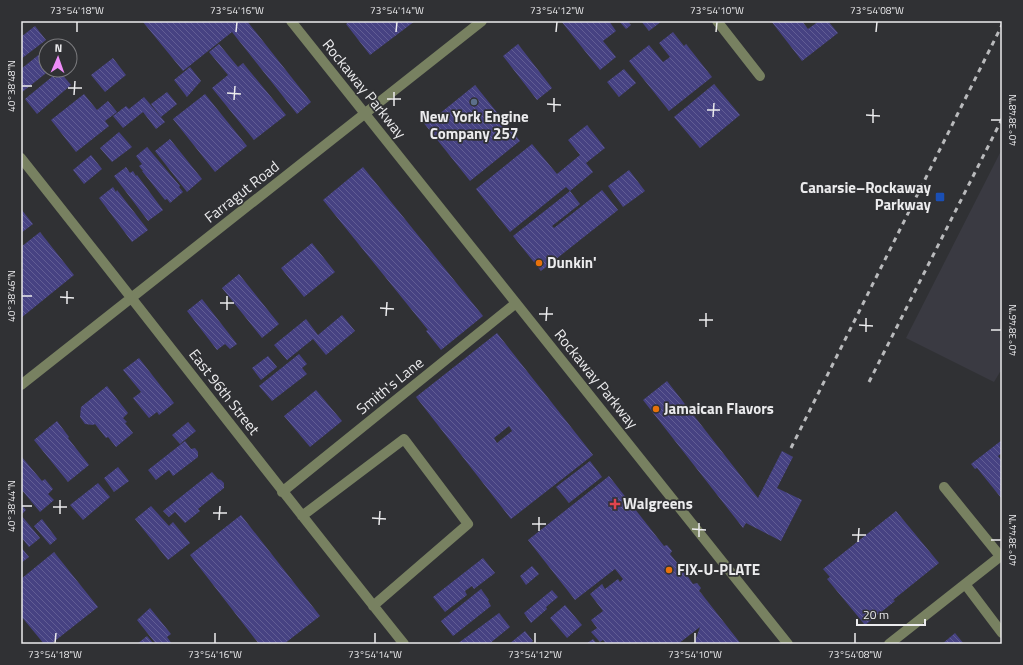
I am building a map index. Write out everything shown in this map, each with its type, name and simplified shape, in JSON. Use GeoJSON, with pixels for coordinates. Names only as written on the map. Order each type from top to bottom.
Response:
{"type":"FeatureCollection","features":[{"type":"Feature","properties":{"kind":"street","name":"Rockaway Parkway"},"geometry":{"type":"LineString","coordinates":[[290,21],[788,644]]}},
{"type":"Feature","properties":{"kind":"street","name":"Farragut Road"},"geometry":{"type":"LineString","coordinates":[[21,386],[482,21]]}},
{"type":"Feature","properties":{"kind":"street"},"geometry":{"type":"LineString","coordinates":[[717,21],[760,76]]}},
{"type":"Feature","properties":{"kind":"street","name":"East 96th Street"},"geometry":{"type":"LineString","coordinates":[[21,158],[132,298],[282,492],[404,644]]}},
{"type":"Feature","properties":{"kind":"street","name":"Smith's Lane"},"geometry":{"type":"LineString","coordinates":[[282,492],[516,303]]}},
{"type":"Feature","properties":{"kind":"street"},"geometry":{"type":"LineString","coordinates":[[302,516],[404,439],[468,524],[373,606]]}},
{"type":"Feature","properties":{"kind":"street"},"geometry":{"type":"LineString","coordinates":[[889,644],[1001,556],[944,487]]}},
{"type":"Feature","properties":{"kind":"street"},"geometry":{"type":"LineString","coordinates":[[965,584],[1002,633]]}},
{"type":"Feature","properties":{"kind":"shaded area"},"geometry":{"type":"Polygon","coordinates":[[[1002,149],[1002,373],[1000,372],[994,382],[906,338],[1002,149]]]}},
{"type":"Feature","properties":{"kind":"building"},"geometry":{"type":"Polygon","coordinates":[[[247,21],[311,102],[297,114],[232,32],[183,71],[143,22],[247,21]]]}},
{"type":"Feature","properties":{"kind":"building"},"geometry":{"type":"Polygon","coordinates":[[[350,21],[415,21],[370,55],[346,24],[350,21]]]}},
{"type":"Feature","properties":{"kind":"building"},"geometry":{"type":"Polygon","coordinates":[[[561,21],[609,21],[616,31],[603,41],[616,57],[600,70],[561,21]]]}},
{"type":"Feature","properties":{"kind":"building"},"geometry":{"type":"Polygon","coordinates":[[[619,21],[627,21],[631,25],[626,29],[619,21]]]}},
{"type":"Feature","properties":{"kind":"building"},"geometry":{"type":"Polygon","coordinates":[[[641,21],[662,21],[649,31],[641,21]]]}},
{"type":"Feature","properties":{"kind":"building"},"geometry":{"type":"Polygon","coordinates":[[[771,21],[802,21],[808,29],[819,21],[828,21],[838,33],[802,61],[771,21]]]}},
{"type":"Feature","properties":{"kind":"building"},"geometry":{"type":"Polygon","coordinates":[[[35,26],[44,38],[38,38],[38,46],[21,59],[21,37],[35,26]]]}},
{"type":"Feature","properties":{"kind":"building"},"geometry":{"type":"Polygon","coordinates":[[[673,32],[684,46],[686,44],[712,77],[669,111],[629,61],[649,45],[663,62],[670,57],[659,43],[673,32]]]}},
{"type":"Feature","properties":{"kind":"building"},"geometry":{"type":"Polygon","coordinates":[[[219,44],[238,67],[243,63],[286,115],[254,140],[212,88],[228,75],[209,52],[219,44]]]}},
{"type":"Feature","properties":{"kind":"building"},"geometry":{"type":"Polygon","coordinates":[[[518,44],[552,88],[537,100],[503,56],[518,44]]]}},
{"type":"Feature","properties":{"kind":"building"},"geometry":{"type":"Polygon","coordinates":[[[38,55],[38,78],[40,78],[21,93],[21,69],[38,55]]]}},
{"type":"Feature","properties":{"kind":"building"},"geometry":{"type":"Polygon","coordinates":[[[113,58],[126,75],[105,92],[91,75],[113,58]]]}},
{"type":"Feature","properties":{"kind":"building"},"geometry":{"type":"Polygon","coordinates":[[[190,67],[201,81],[187,97],[174,80],[190,67]]]}},
{"type":"Feature","properties":{"kind":"building"},"geometry":{"type":"Polygon","coordinates":[[[624,69],[636,83],[619,97],[607,82],[624,69]]]}},
{"type":"Feature","properties":{"kind":"building"},"geometry":{"type":"Polygon","coordinates":[[[51,78],[65,78],[71,85],[37,114],[25,99],[51,78]]]}},
{"type":"Feature","properties":{"kind":"building"},"geometry":{"type":"Polygon","coordinates":[[[714,84],[740,115],[700,148],[674,117],[714,84]]]}},
{"type":"Feature","properties":{"kind":"building"},"geometry":{"type":"Polygon","coordinates":[[[475,85],[520,141],[470,181],[423,122],[431,116],[433,119],[475,85]]]}},
{"type":"Feature","properties":{"kind":"building"},"geometry":{"type":"Polygon","coordinates":[[[167,92],[177,104],[161,117],[151,104],[167,92]]]}},
{"type":"Feature","properties":{"kind":"building"},"geometry":{"type":"Polygon","coordinates":[[[84,94],[97,110],[108,101],[117,112],[105,121],[109,126],[76,152],[51,120],[84,94]]]}},
{"type":"Feature","properties":{"kind":"building"},"geometry":{"type":"Polygon","coordinates":[[[205,94],[247,146],[215,172],[173,119],[205,94]]]}},
{"type":"Feature","properties":{"kind":"building"},"geometry":{"type":"Polygon","coordinates":[[[144,97],[165,122],[156,129],[143,112],[123,128],[113,116],[126,106],[129,109],[144,97]]]}},
{"type":"Feature","properties":{"kind":"building"},"geometry":{"type":"Polygon","coordinates":[[[587,125],[605,148],[586,163],[593,172],[570,191],[566,187],[510,232],[476,189],[532,144],[557,174],[580,155],[568,140],[587,125]]]}},
{"type":"Feature","properties":{"kind":"building"},"geometry":{"type":"Polygon","coordinates":[[[119,132],[132,147],[112,162],[100,148],[119,132]]]}},
{"type":"Feature","properties":{"kind":"building"},"geometry":{"type":"Polygon","coordinates":[[[170,139],[202,179],[187,192],[155,151],[170,139]]]}},
{"type":"Feature","properties":{"kind":"building"},"geometry":{"type":"Polygon","coordinates":[[[147,147],[180,186],[179,187],[183,192],[170,203],[167,199],[165,200],[139,166],[142,164],[136,156],[147,147]]]}},
{"type":"Feature","properties":{"kind":"building"},"geometry":{"type":"Polygon","coordinates":[[[91,155],[102,169],[84,184],[73,170],[91,155]]]}},
{"type":"Feature","properties":{"kind":"building"},"geometry":{"type":"Polygon","coordinates":[[[126,167],[130,173],[133,171],[136,176],[137,175],[163,210],[148,221],[114,176],[126,167]]]}},
{"type":"Feature","properties":{"kind":"building"},"geometry":{"type":"Polygon","coordinates":[[[363,167],[483,316],[441,350],[426,331],[428,330],[323,200],[363,167]]]}},
{"type":"Feature","properties":{"kind":"building"},"geometry":{"type":"Polygon","coordinates":[[[629,170],[645,191],[623,207],[608,186],[629,170]]]}},
{"type":"Feature","properties":{"kind":"building"},"geometry":{"type":"Polygon","coordinates":[[[113,187],[116,192],[117,190],[148,230],[132,242],[99,198],[113,187]]]}},
{"type":"Feature","properties":{"kind":"building"},"geometry":{"type":"Polygon","coordinates":[[[602,190],[618,210],[541,271],[513,236],[570,191],[580,204],[552,226],[554,228],[602,190]]]}},
{"type":"Feature","properties":{"kind":"building"},"geometry":{"type":"Polygon","coordinates":[[[21,209],[33,224],[21,233],[21,209]]]}},
{"type":"Feature","properties":{"kind":"building"},"geometry":{"type":"Polygon","coordinates":[[[40,232],[74,275],[21,318],[21,270],[23,268],[21,266],[21,247],[40,232]]]}},
{"type":"Feature","properties":{"kind":"building"},"geometry":{"type":"Polygon","coordinates":[[[312,243],[335,272],[304,297],[281,268],[312,243]]]}},
{"type":"Feature","properties":{"kind":"building"},"geometry":{"type":"Polygon","coordinates":[[[239,274],[279,324],[262,338],[222,288],[239,274]]]}},
{"type":"Feature","properties":{"kind":"building"},"geometry":{"type":"Polygon","coordinates":[[[202,299],[237,344],[230,349],[225,344],[217,350],[187,311],[202,299]]]}},
{"type":"Feature","properties":{"kind":"building"},"geometry":{"type":"Polygon","coordinates":[[[342,315],[355,331],[326,355],[313,339],[287,360],[274,345],[306,319],[318,335],[342,315]]]}},
{"type":"Feature","properties":{"kind":"building"},"geometry":{"type":"Polygon","coordinates":[[[497,333],[593,455],[511,519],[416,397],[497,333]],[[509,426],[494,438],[497,443],[512,431],[509,426]]]}},
{"type":"Feature","properties":{"kind":"building"},"geometry":{"type":"Polygon","coordinates":[[[299,354],[307,364],[302,368],[307,374],[272,401],[259,386],[299,354]]]}},
{"type":"Feature","properties":{"kind":"building"},"geometry":{"type":"Polygon","coordinates":[[[268,356],[277,367],[261,380],[252,368],[268,356]]]}},
{"type":"Feature","properties":{"kind":"building"},"geometry":{"type":"Polygon","coordinates":[[[139,358],[174,403],[159,415],[157,412],[149,418],[133,398],[141,392],[123,370],[139,358]]]}},
{"type":"Feature","properties":{"kind":"building"},"geometry":{"type":"Polygon","coordinates":[[[667,381],[758,498],[782,451],[793,457],[777,488],[802,500],[781,541],[746,523],[743,528],[643,400],[667,381]]]}},
{"type":"Feature","properties":{"kind":"building"},"geometry":{"type":"Polygon","coordinates":[[[107,386],[128,413],[123,418],[133,433],[116,447],[108,437],[106,438],[95,424],[85,424],[80,417],[81,407],[107,386]]]}},
{"type":"Feature","properties":{"kind":"building"},"geometry":{"type":"Polygon","coordinates":[[[316,390],[342,421],[310,447],[284,416],[316,390]]]}},
{"type":"Feature","properties":{"kind":"building"},"geometry":{"type":"Polygon","coordinates":[[[57,421],[89,465],[68,482],[34,440],[57,421]]]}},
{"type":"Feature","properties":{"kind":"building"},"geometry":{"type":"Polygon","coordinates":[[[188,422],[196,431],[180,444],[172,435],[188,422]]]}},
{"type":"Feature","properties":{"kind":"building"},"geometry":{"type":"Polygon","coordinates":[[[1002,440],[1002,453],[998,456],[1002,461],[1002,499],[977,468],[975,469],[971,464],[1002,440]]]}},
{"type":"Feature","properties":{"kind":"building"},"geometry":{"type":"Polygon","coordinates":[[[185,441],[191,449],[195,448],[198,452],[198,457],[173,476],[169,470],[156,480],[148,470],[185,441]]]}},
{"type":"Feature","properties":{"kind":"building"},"geometry":{"type":"Polygon","coordinates":[[[21,456],[42,481],[45,479],[53,489],[48,494],[54,500],[40,512],[21,489],[21,456]]]}},
{"type":"Feature","properties":{"kind":"building"},"geometry":{"type":"Polygon","coordinates":[[[590,461],[602,477],[569,503],[556,487],[590,461]]]}},
{"type":"Feature","properties":{"kind":"building"},"geometry":{"type":"Polygon","coordinates":[[[118,467],[129,481],[114,492],[104,478],[118,467]]]}},
{"type":"Feature","properties":{"kind":"building"},"geometry":{"type":"Polygon","coordinates":[[[212,472],[224,483],[224,488],[198,509],[200,511],[185,523],[175,512],[169,517],[163,511],[212,472]]]}},
{"type":"Feature","properties":{"kind":"building"},"geometry":{"type":"Polygon","coordinates":[[[609,476],[664,546],[667,545],[672,551],[670,554],[679,565],[683,565],[686,569],[686,574],[693,584],[697,583],[701,588],[699,591],[741,644],[694,644],[700,627],[678,644],[606,644],[603,640],[600,642],[591,632],[597,628],[591,620],[603,611],[590,594],[602,584],[605,589],[618,579],[620,582],[623,579],[615,569],[575,600],[528,540],[609,476]]]}},
{"type":"Feature","properties":{"kind":"building"},"geometry":{"type":"Polygon","coordinates":[[[98,483],[110,497],[83,520],[70,505],[98,483]]]}},
{"type":"Feature","properties":{"kind":"building"},"geometry":{"type":"Polygon","coordinates":[[[21,504],[26,510],[21,515],[21,504]]]}},
{"type":"Feature","properties":{"kind":"building"},"geometry":{"type":"Polygon","coordinates":[[[151,506],[169,526],[173,522],[190,543],[168,560],[135,519],[151,506]]]}},
{"type":"Feature","properties":{"kind":"building"},"geometry":{"type":"Polygon","coordinates":[[[896,511],[939,563],[865,625],[827,579],[830,577],[823,569],[896,511]]]}},
{"type":"Feature","properties":{"kind":"building"},"geometry":{"type":"Polygon","coordinates":[[[21,515],[40,538],[29,547],[21,537],[21,515]]]}},
{"type":"Feature","properties":{"kind":"building"},"geometry":{"type":"Polygon","coordinates":[[[241,515],[320,616],[284,644],[259,644],[190,555],[241,515]]]}},
{"type":"Feature","properties":{"kind":"building"},"geometry":{"type":"Polygon","coordinates":[[[42,519],[57,539],[50,545],[34,526],[42,519]]]}},
{"type":"Feature","properties":{"kind":"building"},"geometry":{"type":"Polygon","coordinates":[[[21,547],[29,557],[21,563],[21,547]]]}},
{"type":"Feature","properties":{"kind":"building"},"geometry":{"type":"Polygon","coordinates":[[[54,552],[98,607],[51,644],[44,644],[21,616],[21,579],[54,552]]]}},
{"type":"Feature","properties":{"kind":"building"},"geometry":{"type":"Polygon","coordinates":[[[483,558],[495,573],[474,589],[472,586],[465,591],[467,595],[445,612],[433,597],[483,558]]]}},
{"type":"Feature","properties":{"kind":"building"},"geometry":{"type":"Polygon","coordinates":[[[532,566],[539,574],[526,585],[520,576],[532,566]]]}},
{"type":"Feature","properties":{"kind":"building"},"geometry":{"type":"Polygon","coordinates":[[[481,589],[489,600],[488,601],[491,606],[453,636],[441,621],[481,589]]]}},
{"type":"Feature","properties":{"kind":"building"},"geometry":{"type":"Polygon","coordinates":[[[552,590],[558,597],[531,623],[524,613],[552,590]]]}},
{"type":"Feature","properties":{"kind":"building"},"geometry":{"type":"Polygon","coordinates":[[[565,605],[582,625],[567,638],[550,618],[565,605]]]}},
{"type":"Feature","properties":{"kind":"building"},"geometry":{"type":"Polygon","coordinates":[[[150,608],[171,634],[167,637],[172,644],[162,644],[161,642],[156,644],[137,620],[150,608]]]}},
{"type":"Feature","properties":{"kind":"building"},"geometry":{"type":"Polygon","coordinates":[[[499,613],[510,627],[489,644],[457,644],[499,613]]]}},
{"type":"Feature","properties":{"kind":"building"},"geometry":{"type":"Polygon","coordinates":[[[525,631],[533,641],[529,644],[509,644],[525,631]]]}},
{"type":"Feature","properties":{"kind":"building"},"geometry":{"type":"Polygon","coordinates":[[[955,633],[964,644],[942,644],[955,633]]]}},
{"type":"Feature","properties":{"kind":"building"},"geometry":{"type":"Polygon","coordinates":[[[147,636],[154,644],[137,644],[147,636]]]}},
{"type":"Feature","properties":{"kind":"building"},"geometry":{"type":"Polygon","coordinates":[[[593,639],[597,644],[586,644],[593,639]]]}},
{"type":"Feature","properties":{"kind":"railway"},"geometry":{"type":"LineString","coordinates":[[791,448],[1002,25]]}},
{"type":"Feature","properties":{"kind":"railway"},"geometry":{"type":"LineString","coordinates":[[869,382],[1002,119]]}},
{"type":"Feature","properties":{"kind":"place","name":"New York Engine Company 257"},"geometry":{"type":"Point","coordinates":[474,102]}},
{"type":"Feature","properties":{"kind":"place","name":"Canarsie–Rockaway Parkway"},"geometry":{"type":"Point","coordinates":[940,197]}},
{"type":"Feature","properties":{"kind":"place","name":"Dunkin'"},"geometry":{"type":"Point","coordinates":[539,263]}},
{"type":"Feature","properties":{"kind":"place","name":"Jamaican Flavors"},"geometry":{"type":"Point","coordinates":[656,409]}},
{"type":"Feature","properties":{"kind":"place","name":"Walgreens"},"geometry":{"type":"Point","coordinates":[615,504]}},
{"type":"Feature","properties":{"kind":"place","name":"FIX-U-PLATE"},"geometry":{"type":"Point","coordinates":[669,570]}}]}
